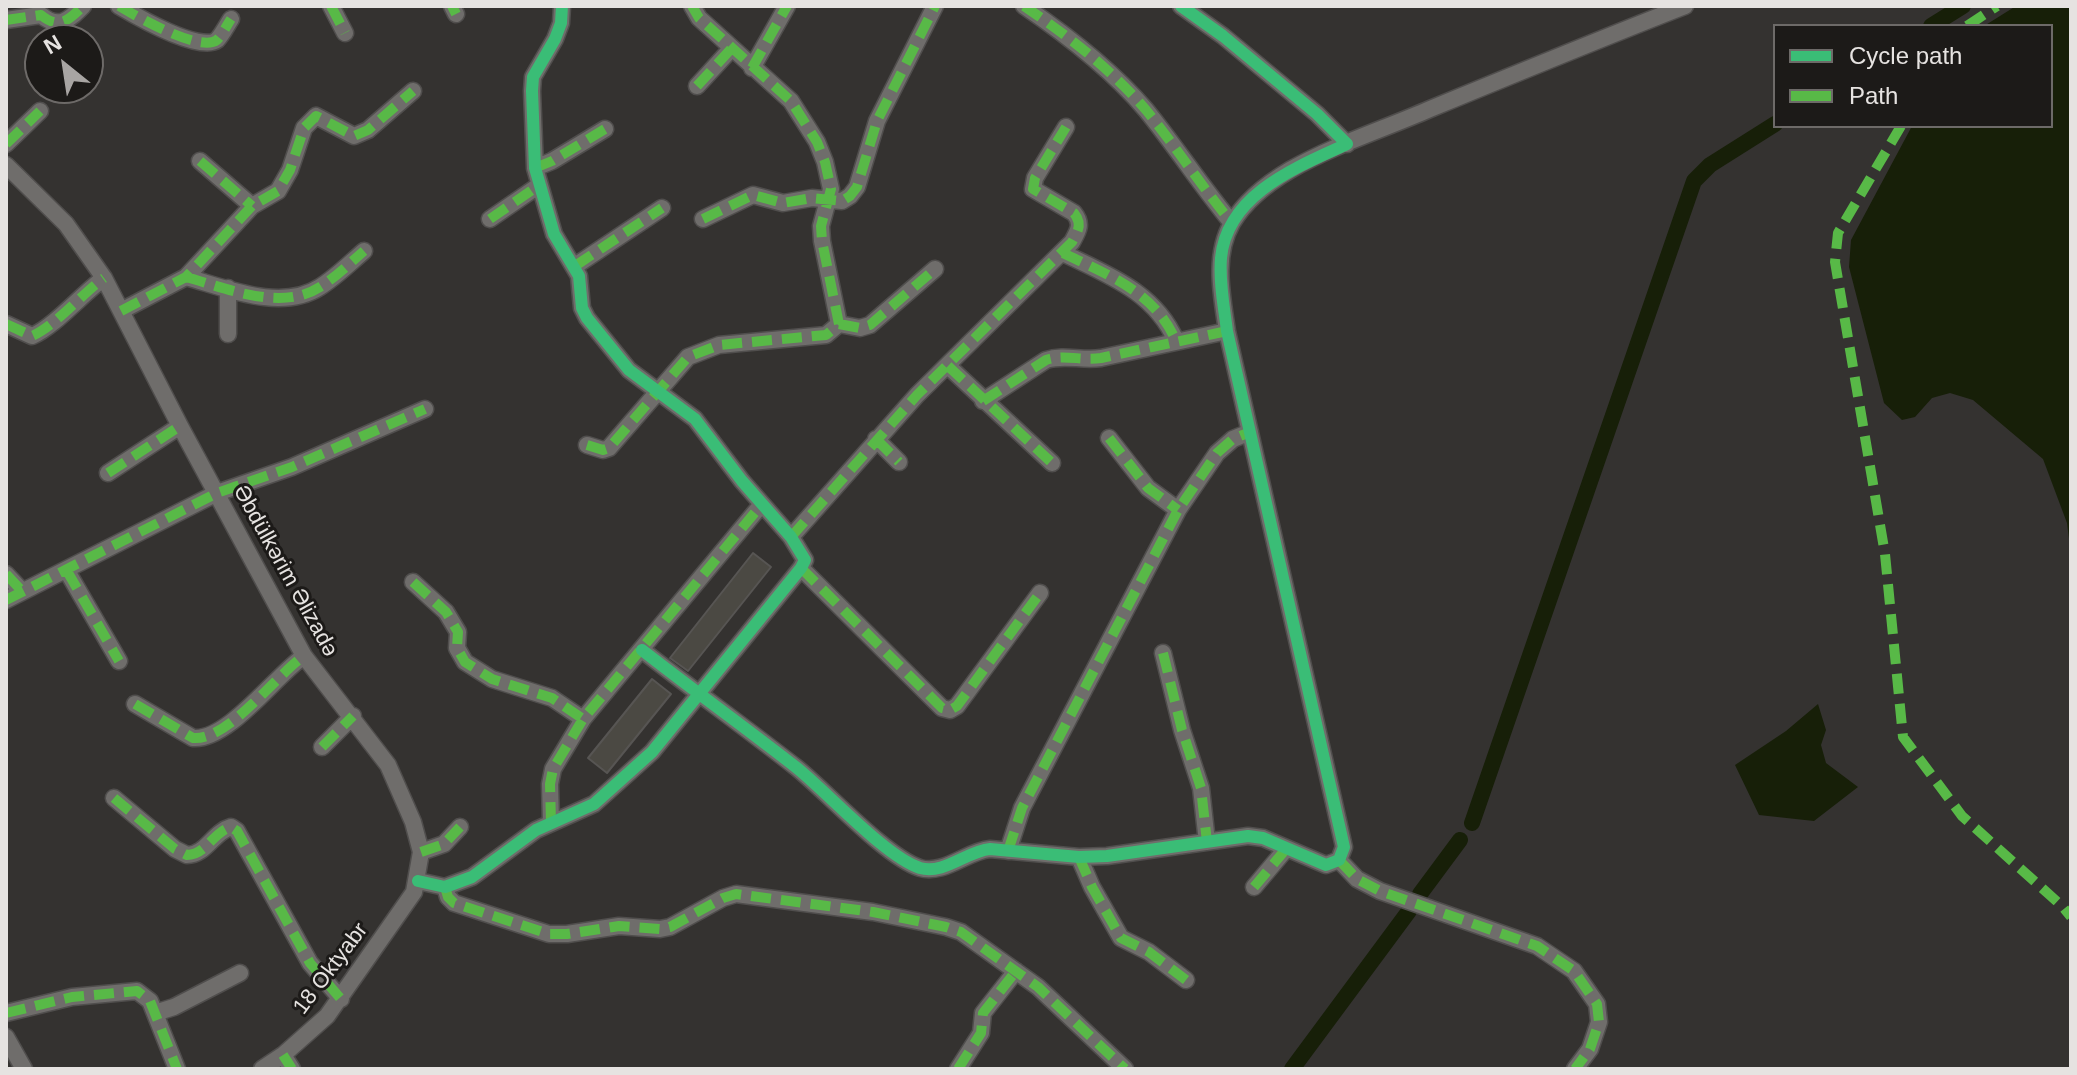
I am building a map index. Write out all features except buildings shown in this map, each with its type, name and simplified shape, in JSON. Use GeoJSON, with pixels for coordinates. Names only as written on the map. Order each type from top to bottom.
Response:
{"type":"FeatureCollection","features":[{"type":"Feature","properties":{"kind":"street"},"geometry":{"type":"LineString","coordinates":[[6,20],[41,15],[53,23],[61,23],[70,20],[83,6]]}},
{"type":"Feature","properties":{"kind":"street"},"geometry":{"type":"LineString","coordinates":[[119,6],[178,35],[208,44],[217,39],[231,19]]}},
{"type":"Feature","properties":{"kind":"street"},"geometry":{"type":"LineString","coordinates":[[331,6],[345,33]]}},
{"type":"Feature","properties":{"kind":"street"},"geometry":{"type":"LineString","coordinates":[[418,881],[445,887],[472,877],[523,839],[551,822],[581,812],[626,778],[652,752],[805,560],[791,537],[695,419],[629,370],[587,318],[579,299],[581,283],[575,266],[554,234],[535,168],[533,77],[555,39],[561,23],[562,6]]}},
{"type":"Feature","properties":{"kind":"street"},"geometry":{"type":"LineString","coordinates":[[692,6],[699,18],[731,49],[791,101],[810,130],[825,162],[831,189],[821,226],[822,241],[839,324]]}},
{"type":"Feature","properties":{"kind":"street"},"geometry":{"type":"LineString","coordinates":[[752,68],[787,6]]}},
{"type":"Feature","properties":{"kind":"street"},"geometry":{"type":"LineString","coordinates":[[703,219],[753,195],[761,195],[776,203],[812,198],[842,201],[850,196],[857,187],[877,121],[935,6]]}},
{"type":"Feature","properties":{"kind":"street"},"geometry":{"type":"LineString","coordinates":[[1024,6],[1060,31],[1111,74],[1146,110],[1232,223]]}},
{"type":"Feature","properties":{"kind":"street"},"geometry":{"type":"LineString","coordinates":[[1181,6],[1223,36],[1317,114],[1347,144]]}},
{"type":"Feature","properties":{"kind":"street"},"geometry":{"type":"LineString","coordinates":[[642,650],[797,768],[883,843],[912,864],[929,869],[939,868],[982,849],[1079,857],[1141,852],[1248,836],[1263,838],[1326,865],[1339,860],[1344,847],[1227,331],[1221,255],[1232,223],[1255,196],[1291,170],[1347,144],[1685,6]]}},
{"type":"Feature","properties":{"kind":"street"},"geometry":{"type":"LineString","coordinates":[[697,86],[731,49]]}},
{"type":"Feature","properties":{"kind":"street"},"geometry":{"type":"LineString","coordinates":[[121,311],[186,277],[252,206],[278,191],[290,170],[304,128],[316,116],[354,136],[368,130],[413,91]]}},
{"type":"Feature","properties":{"kind":"street"},"geometry":{"type":"LineString","coordinates":[[6,144],[40,111]]}},
{"type":"Feature","properties":{"kind":"street"},"geometry":{"type":"LineString","coordinates":[[791,537],[876,439],[1063,253],[1080,228],[1079,219],[1074,213],[1033,189],[1035,178],[1066,127]]}},
{"type":"Feature","properties":{"kind":"street"},"geometry":{"type":"LineString","coordinates":[[535,168],[605,129]]}},
{"type":"Feature","properties":{"kind":"street"},"geometry":{"type":"LineString","coordinates":[[200,161],[252,206]]}},
{"type":"Feature","properties":{"kind":"street","name":"Əbdülkərim Əlizadə"},"geometry":{"type":"LineString","coordinates":[[6,165],[66,224],[104,278],[304,656],[388,765],[413,822],[421,852],[418,881]]}},
{"type":"Feature","properties":{"kind":"street"},"geometry":{"type":"LineString","coordinates":[[490,219],[538,186]]}},
{"type":"Feature","properties":{"kind":"street"},"geometry":{"type":"LineString","coordinates":[[575,266],[662,208]]}},
{"type":"Feature","properties":{"kind":"street"},"geometry":{"type":"LineString","coordinates":[[186,277],[278,298],[298,297],[319,287],[364,251]]}},
{"type":"Feature","properties":{"kind":"street"},"geometry":{"type":"LineString","coordinates":[[1063,253],[1139,293],[1161,313],[1176,341]]}},
{"type":"Feature","properties":{"kind":"street"},"geometry":{"type":"LineString","coordinates":[[839,324],[860,328],[870,325],[935,269]]}},
{"type":"Feature","properties":{"kind":"street"},"geometry":{"type":"LineString","coordinates":[[6,324],[32,336],[42,332],[104,278]]}},
{"type":"Feature","properties":{"kind":"street"},"geometry":{"type":"LineString","coordinates":[[228,288],[228,334]]}},
{"type":"Feature","properties":{"kind":"street"},"geometry":{"type":"LineString","coordinates":[[587,445],[603,450],[609,448],[660,392],[676,369],[701,350],[719,345],[826,335],[839,324]]}},
{"type":"Feature","properties":{"kind":"street"},"geometry":{"type":"LineString","coordinates":[[983,401],[1057,356],[1101,358],[1227,331]]}},
{"type":"Feature","properties":{"kind":"street"},"geometry":{"type":"LineString","coordinates":[[948,366],[1052,463]]}},
{"type":"Feature","properties":{"kind":"street"},"geometry":{"type":"LineString","coordinates":[[6,600],[217,493],[292,467],[425,409]]}},
{"type":"Feature","properties":{"kind":"street"},"geometry":{"type":"LineString","coordinates":[[108,473],[180,426]]}},
{"type":"Feature","properties":{"kind":"street"},"geometry":{"type":"LineString","coordinates":[[1008,851],[1022,808],[1178,510],[1217,453],[1233,439],[1250,432]]}},
{"type":"Feature","properties":{"kind":"street"},"geometry":{"type":"LineString","coordinates":[[1109,438],[1148,488],[1178,510]]}},
{"type":"Feature","properties":{"kind":"street"},"geometry":{"type":"LineString","coordinates":[[876,439],[899,462]]}},
{"type":"Feature","properties":{"kind":"street"},"geometry":{"type":"LineString","coordinates":[[551,822],[550,784],[553,769],[583,719],[762,504]]}},
{"type":"Feature","properties":{"kind":"street"},"geometry":{"type":"LineString","coordinates":[[801,568],[942,708],[950,710],[957,706],[1040,593]]}},
{"type":"Feature","properties":{"kind":"street"},"geometry":{"type":"LineString","coordinates":[[67,571],[119,661]]}},
{"type":"Feature","properties":{"kind":"street"},"geometry":{"type":"LineString","coordinates":[[6,574],[22,591]]}},
{"type":"Feature","properties":{"kind":"street"},"geometry":{"type":"LineString","coordinates":[[413,582],[446,612],[458,632],[457,648],[465,662],[492,679],[552,698],[583,719]]}},
{"type":"Feature","properties":{"kind":"street"},"geometry":{"type":"LineString","coordinates":[[1163,653],[1182,730],[1201,788],[1207,842]]}},
{"type":"Feature","properties":{"kind":"street"},"geometry":{"type":"LineString","coordinates":[[135,704],[193,738],[201,739],[240,716],[304,656]]}},
{"type":"Feature","properties":{"kind":"street"},"geometry":{"type":"LineString","coordinates":[[322,747],[353,716]]}},
{"type":"Feature","properties":{"kind":"street"},"geometry":{"type":"LineString","coordinates":[[114,798],[175,849],[187,855],[200,852],[224,829],[231,827],[237,831],[310,963],[341,999]]}},
{"type":"Feature","properties":{"kind":"street"},"geometry":{"type":"LineString","coordinates":[[421,852],[444,844],[460,827]]}},
{"type":"Feature","properties":{"kind":"street"},"geometry":{"type":"LineString","coordinates":[[1254,887],[1286,849]]}},
{"type":"Feature","properties":{"kind":"street"},"geometry":{"type":"LineString","coordinates":[[1079,857],[1121,938],[1149,952],[1186,980]]}},
{"type":"Feature","properties":{"kind":"street"},"geometry":{"type":"LineString","coordinates":[[1339,860],[1357,879],[1380,891],[1537,946],[1574,971],[1597,1004],[1599,1022],[1590,1049],[1575,1069]]}},
{"type":"Feature","properties":{"kind":"street","name":"18 Oktyabr"},"geometry":{"type":"LineString","coordinates":[[262,1069],[288,1062],[327,1016],[404,907],[418,881]]}},
{"type":"Feature","properties":{"kind":"street"},"geometry":{"type":"LineString","coordinates":[[445,887],[454,903],[549,934],[595,932],[634,925],[660,929],[670,927],[736,894],[873,912],[946,927],[961,932],[1038,987],[1125,1069]]}},
{"type":"Feature","properties":{"kind":"street"},"geometry":{"type":"LineString","coordinates":[[958,1069],[981,1033],[983,1013],[1016,971]]}},
{"type":"Feature","properties":{"kind":"street"},"geometry":{"type":"LineString","coordinates":[[155,1013],[174,1007],[240,973]]}},
{"type":"Feature","properties":{"kind":"street"},"geometry":{"type":"LineString","coordinates":[[6,1013],[72,997],[137,991],[150,1001],[177,1069]]}},
{"type":"Feature","properties":{"kind":"street"},"geometry":{"type":"LineString","coordinates":[[6,1037],[24,1069]]}},
{"type":"Feature","properties":{"kind":"shaded area"},"geometry":{"type":"Polygon","coordinates":[[[2016,6],[2071,6],[2071,554],[2067,523],[2043,459],[1973,400],[1950,393],[1932,398],[1915,417],[1902,420],[1884,403],[1849,267],[1851,240],[1911,128],[2053,128],[2053,24],[1987,24],[2016,6]]]}},
{"type":"Feature","properties":{"kind":"shaded area"},"geometry":{"type":"Polygon","coordinates":[[[1818,704],[1826,730],[1821,745],[1826,763],[1858,787],[1814,821],[1759,815],[1735,765],[1786,731],[1818,704]]]}},
{"type":"Feature","properties":{"kind":"waterway"},"geometry":{"type":"LineString","coordinates":[[1934,24],[1963,6]]}},
{"type":"Feature","properties":{"kind":"waterway"},"geometry":{"type":"LineString","coordinates":[[1472,823],[1694,181],[1710,165],[1773,125]]}},
{"type":"Feature","properties":{"kind":"waterway"},"geometry":{"type":"LineString","coordinates":[[1420,894],[1460,840]]}},
{"type":"Feature","properties":{"kind":"waterway"},"geometry":{"type":"LineString","coordinates":[[1292,1069],[1409,911]]}},
{"type":"Feature","properties":{"kind":"marked path"},"geometry":{"type":"LineString","coordinates":[[6,20],[41,15],[59,22],[68,19],[83,6]]}},
{"type":"Feature","properties":{"kind":"marked path"},"geometry":{"type":"LineString","coordinates":[[119,6],[168,32],[197,42],[217,40],[231,19]]}},
{"type":"Feature","properties":{"kind":"marked path"},"geometry":{"type":"LineString","coordinates":[[331,6],[345,33]]}},
{"type":"Feature","properties":{"kind":"marked path"},"geometry":{"type":"LineString","coordinates":[[452,6],[456,14]]}},
{"type":"Feature","properties":{"kind":"marked path"},"geometry":{"type":"LineString","coordinates":[[587,445],[603,450],[609,448],[688,357],[719,345],[826,335],[839,324],[821,226],[831,189],[817,142],[791,101],[699,18],[692,6]]}},
{"type":"Feature","properties":{"kind":"marked path"},"geometry":{"type":"LineString","coordinates":[[752,68],[787,6]]}},
{"type":"Feature","properties":{"kind":"marked path"},"geometry":{"type":"LineString","coordinates":[[703,219],[753,195],[783,203],[812,198],[842,201],[850,196],[857,187],[877,121],[935,6]]}},
{"type":"Feature","properties":{"kind":"marked path"},"geometry":{"type":"LineString","coordinates":[[1024,6],[1088,54],[1133,95],[1232,223]]}},
{"type":"Feature","properties":{"kind":"marked path"},"geometry":{"type":"LineString","coordinates":[[1970,24],[1997,6]]}},
{"type":"Feature","properties":{"kind":"marked path"},"geometry":{"type":"LineString","coordinates":[[697,86],[731,49]]}},
{"type":"Feature","properties":{"kind":"marked path"},"geometry":{"type":"LineString","coordinates":[[121,311],[186,277],[252,206],[278,191],[290,170],[304,128],[316,116],[354,136],[368,130],[413,91]]}},
{"type":"Feature","properties":{"kind":"marked path"},"geometry":{"type":"LineString","coordinates":[[6,144],[40,111]]}},
{"type":"Feature","properties":{"kind":"marked path"},"geometry":{"type":"LineString","coordinates":[[791,537],[917,395],[1072,242],[1078,231],[1077,217],[1033,189],[1035,178],[1066,127]]}},
{"type":"Feature","properties":{"kind":"marked path"},"geometry":{"type":"LineString","coordinates":[[1900,128],[1838,233],[1835,262],[1885,554],[1903,737],[1962,816],[2071,917]]}},
{"type":"Feature","properties":{"kind":"marked path"},"geometry":{"type":"LineString","coordinates":[[535,168],[605,129]]}},
{"type":"Feature","properties":{"kind":"marked path"},"geometry":{"type":"LineString","coordinates":[[200,161],[252,206]]}},
{"type":"Feature","properties":{"kind":"marked path"},"geometry":{"type":"LineString","coordinates":[[490,219],[538,186]]}},
{"type":"Feature","properties":{"kind":"marked path"},"geometry":{"type":"LineString","coordinates":[[575,266],[662,208]]}},
{"type":"Feature","properties":{"kind":"marked path"},"geometry":{"type":"LineString","coordinates":[[186,277],[253,296],[288,298],[320,287],[364,251]]}},
{"type":"Feature","properties":{"kind":"marked path"},"geometry":{"type":"LineString","coordinates":[[1063,253],[1143,297],[1167,324],[1176,341]]}},
{"type":"Feature","properties":{"kind":"marked path"},"geometry":{"type":"LineString","coordinates":[[839,324],[860,328],[870,325],[935,269]]}},
{"type":"Feature","properties":{"kind":"marked path"},"geometry":{"type":"LineString","coordinates":[[6,324],[32,336],[41,332],[104,278]]}},
{"type":"Feature","properties":{"kind":"marked path"},"geometry":{"type":"LineString","coordinates":[[983,401],[1046,360],[1101,358],[1227,331]]}},
{"type":"Feature","properties":{"kind":"marked path"},"geometry":{"type":"LineString","coordinates":[[948,366],[1052,463]]}},
{"type":"Feature","properties":{"kind":"marked path"},"geometry":{"type":"LineString","coordinates":[[6,600],[217,493],[292,467],[425,409]]}},
{"type":"Feature","properties":{"kind":"marked path"},"geometry":{"type":"LineString","coordinates":[[108,473],[180,426]]}},
{"type":"Feature","properties":{"kind":"marked path"},"geometry":{"type":"LineString","coordinates":[[1008,851],[1022,808],[1178,510],[1217,453],[1233,439],[1250,432]]}},
{"type":"Feature","properties":{"kind":"marked path"},"geometry":{"type":"LineString","coordinates":[[1109,438],[1148,488],[1178,510]]}},
{"type":"Feature","properties":{"kind":"marked path"},"geometry":{"type":"LineString","coordinates":[[876,439],[899,462]]}},
{"type":"Feature","properties":{"kind":"marked path"},"geometry":{"type":"LineString","coordinates":[[551,822],[550,784],[553,769],[583,719],[762,504]]}},
{"type":"Feature","properties":{"kind":"marked path"},"geometry":{"type":"LineString","coordinates":[[801,568],[942,708],[950,710],[957,706],[1040,593]]}},
{"type":"Feature","properties":{"kind":"marked path"},"geometry":{"type":"LineString","coordinates":[[67,571],[119,661]]}},
{"type":"Feature","properties":{"kind":"marked path"},"geometry":{"type":"LineString","coordinates":[[6,574],[22,591]]}},
{"type":"Feature","properties":{"kind":"marked path"},"geometry":{"type":"LineString","coordinates":[[413,582],[446,612],[458,632],[457,648],[465,662],[492,679],[552,698],[583,719]]}},
{"type":"Feature","properties":{"kind":"marked path"},"geometry":{"type":"LineString","coordinates":[[1163,653],[1182,730],[1201,788],[1207,842]]}},
{"type":"Feature","properties":{"kind":"marked path"},"geometry":{"type":"LineString","coordinates":[[135,704],[193,738],[207,736],[236,718],[304,656]]}},
{"type":"Feature","properties":{"kind":"marked path"},"geometry":{"type":"LineString","coordinates":[[322,747],[353,716]]}},
{"type":"Feature","properties":{"kind":"marked path"},"geometry":{"type":"LineString","coordinates":[[114,798],[175,849],[187,855],[199,851],[231,827],[237,831],[310,963],[341,999]]}},
{"type":"Feature","properties":{"kind":"marked path"},"geometry":{"type":"LineString","coordinates":[[421,852],[444,844],[460,827]]}},
{"type":"Feature","properties":{"kind":"marked path"},"geometry":{"type":"LineString","coordinates":[[1254,887],[1286,849]]}},
{"type":"Feature","properties":{"kind":"marked path"},"geometry":{"type":"LineString","coordinates":[[1079,857],[1121,938],[1149,952],[1186,980]]}},
{"type":"Feature","properties":{"kind":"marked path"},"geometry":{"type":"LineString","coordinates":[[1339,860],[1357,879],[1380,891],[1537,946],[1574,971],[1597,1004],[1599,1022],[1590,1049],[1575,1069]]}},
{"type":"Feature","properties":{"kind":"marked path"},"geometry":{"type":"LineString","coordinates":[[445,887],[454,903],[549,934],[619,926],[670,927],[736,894],[873,912],[946,927],[961,932],[1038,987],[1125,1069]]}},
{"type":"Feature","properties":{"kind":"marked path"},"geometry":{"type":"LineString","coordinates":[[958,1069],[981,1033],[983,1013],[1016,971]]}},
{"type":"Feature","properties":{"kind":"marked path"},"geometry":{"type":"LineString","coordinates":[[6,1013],[72,997],[137,991],[150,1001],[177,1069]]}},
{"type":"Feature","properties":{"kind":"marked path"},"geometry":{"type":"LineString","coordinates":[[283,1055],[292,1069]]}},
{"type":"Feature","properties":{"kind":"cycle path"},"geometry":{"type":"LineString","coordinates":[[418,881],[445,887],[472,877],[536,830],[594,804],[652,752],[805,560],[791,537],[742,481],[695,419],[629,370],[582,308],[579,276],[554,234],[535,168],[533,77],[555,39],[561,23],[562,6]]}},
{"type":"Feature","properties":{"kind":"cycle path"},"geometry":{"type":"LineString","coordinates":[[642,650],[797,768],[891,851],[920,868],[947,866],[990,849],[1079,857],[1107,856],[1248,836],[1263,838],[1326,865],[1339,860],[1344,847],[1227,331],[1221,258],[1226,236],[1236,216],[1250,200],[1287,173],[1347,144],[1317,114],[1223,36],[1181,6]]}}]}
